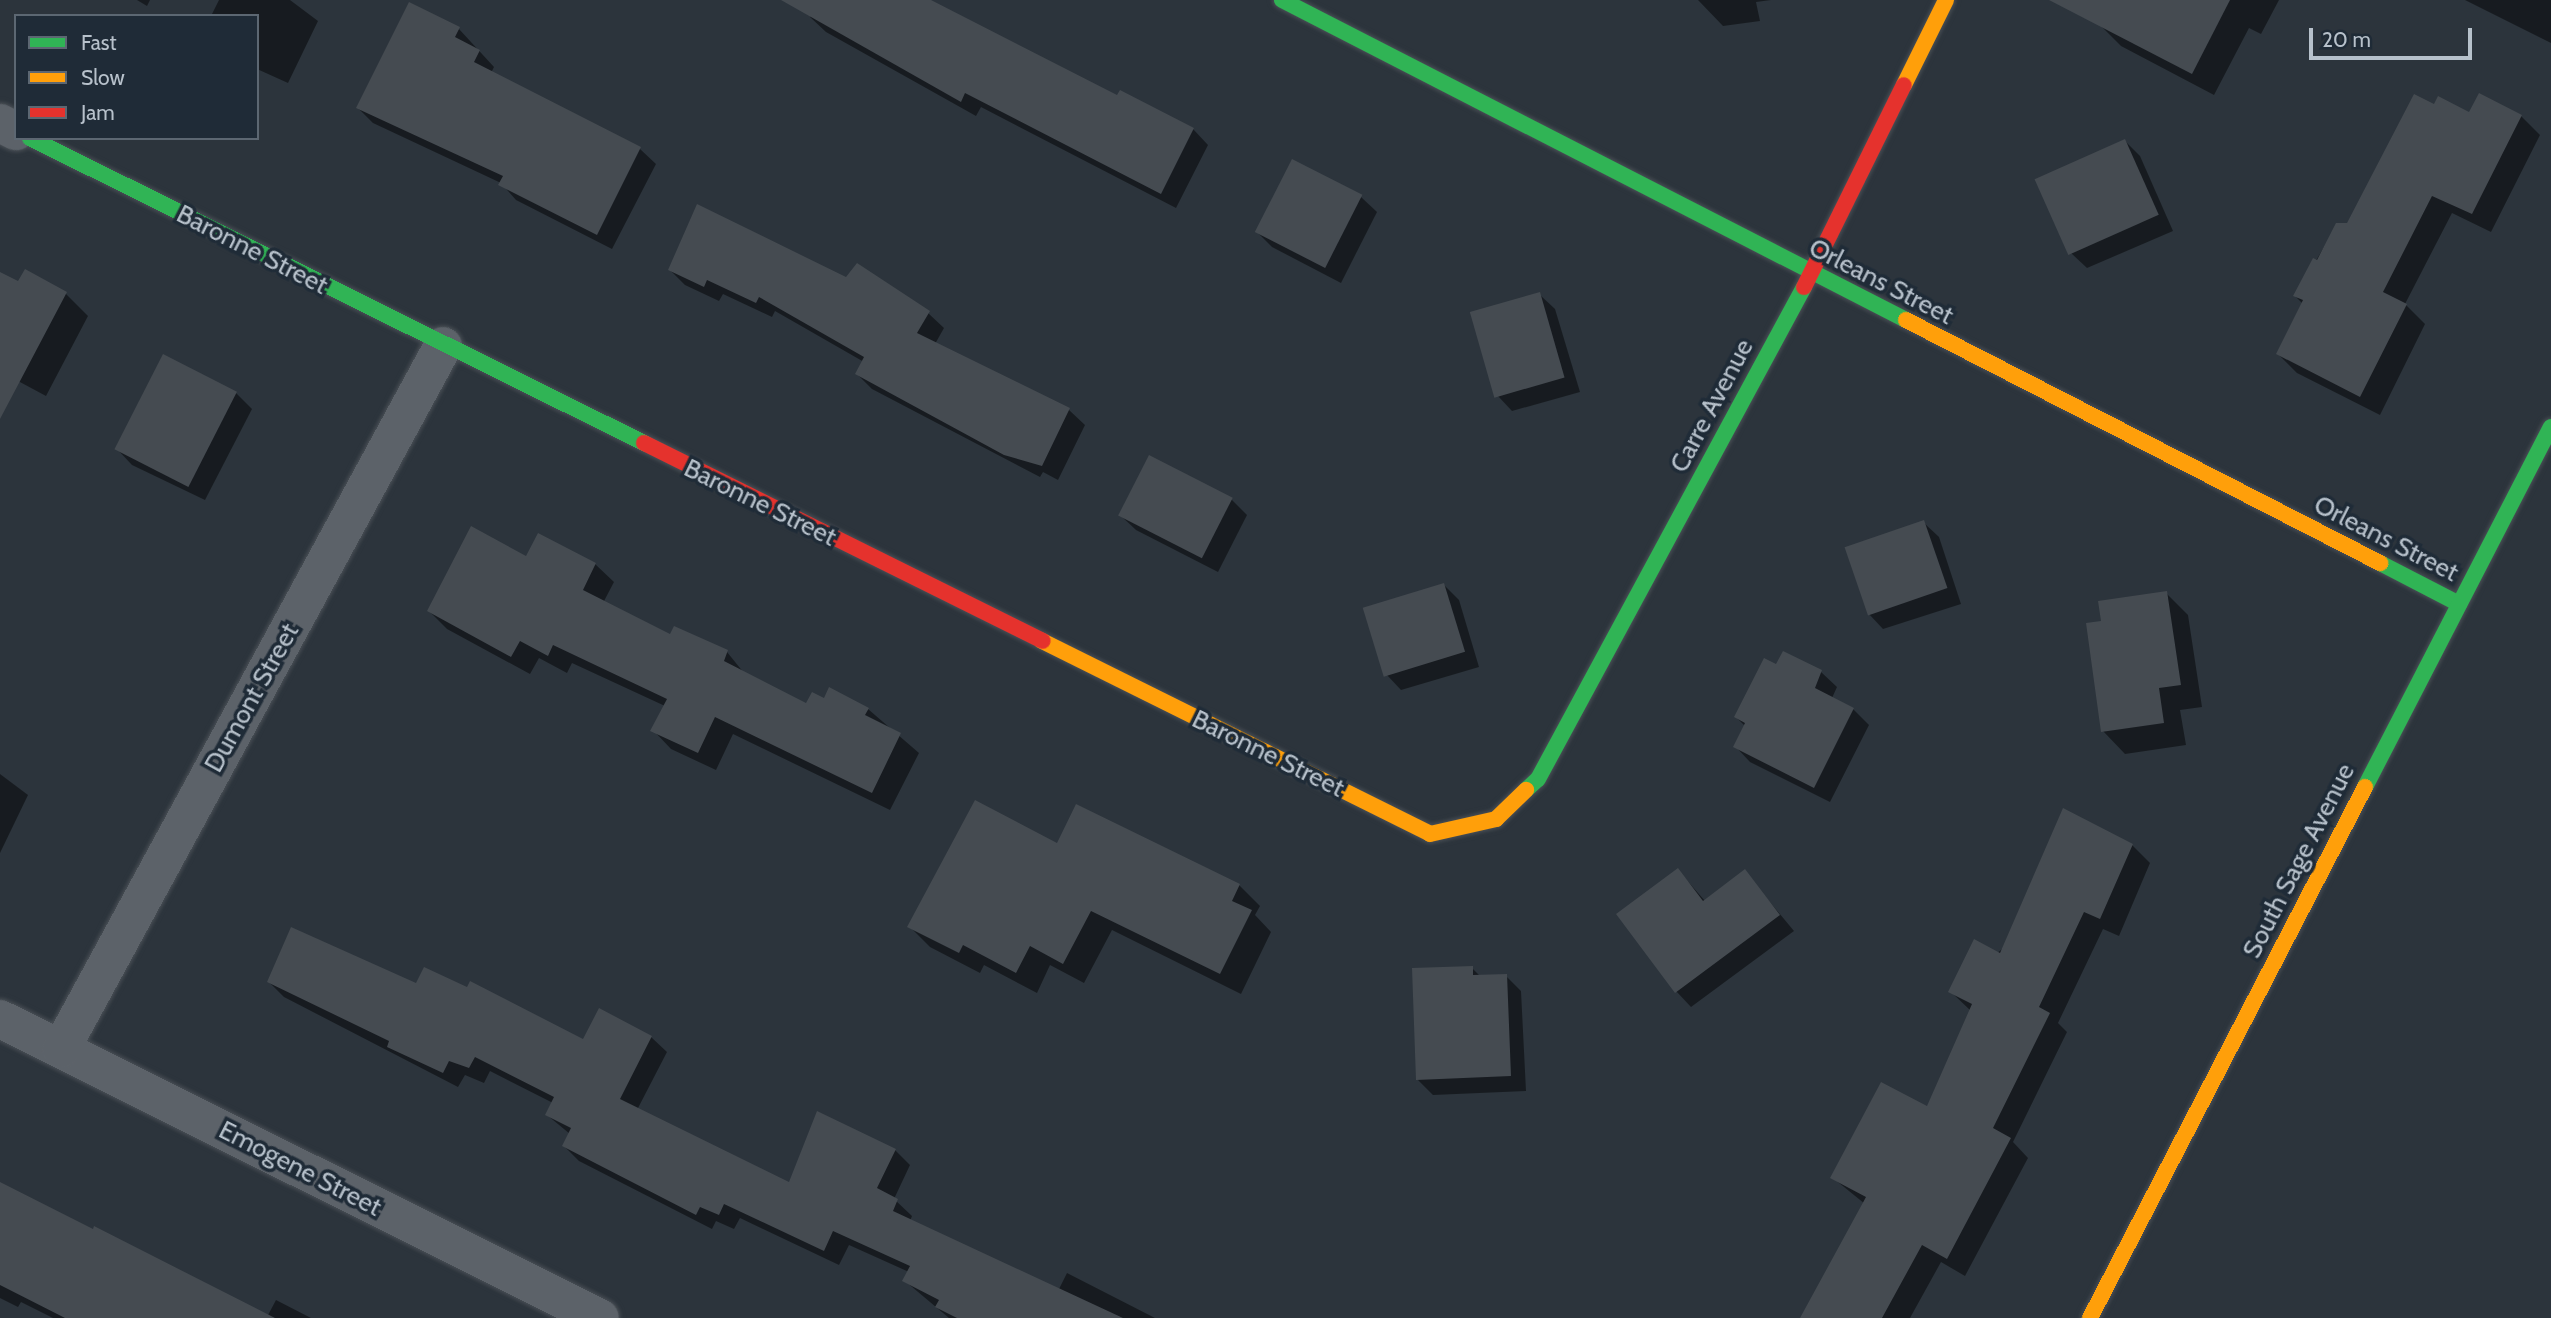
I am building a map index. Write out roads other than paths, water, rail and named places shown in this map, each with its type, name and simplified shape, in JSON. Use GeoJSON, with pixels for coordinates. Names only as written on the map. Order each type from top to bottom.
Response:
{"type":"FeatureCollection","features":[{"type":"Feature","properties":{"kind":"street","name":"Orleans Street"},"geometry":{"type":"LineString","coordinates":[[1282,0],[1811,275],[2459,604]]}},
{"type":"Feature","properties":{"kind":"street","name":"Carre Avenue"},"geometry":{"type":"LineString","coordinates":[[1496,819],[1538,779],[1811,275],[1946,0]]}},
{"type":"Feature","properties":{"kind":"street","name":"Baronne Street"},"geometry":{"type":"LineString","coordinates":[[34,140],[443,346],[1430,834],[1496,819]]}},
{"type":"Feature","properties":{"kind":"street","name":"Dumont Street"},"geometry":{"type":"LineString","coordinates":[[61,1049],[443,346]]}},
{"type":"Feature","properties":{"kind":"street","name":"South Sage Avenue"},"geometry":{"type":"LineString","coordinates":[[2090,1318],[2551,427]]}},
{"type":"Feature","properties":{"kind":"street","name":"Emogene Street"},"geometry":{"type":"LineString","coordinates":[[0,1019],[600,1318]]}}]}
